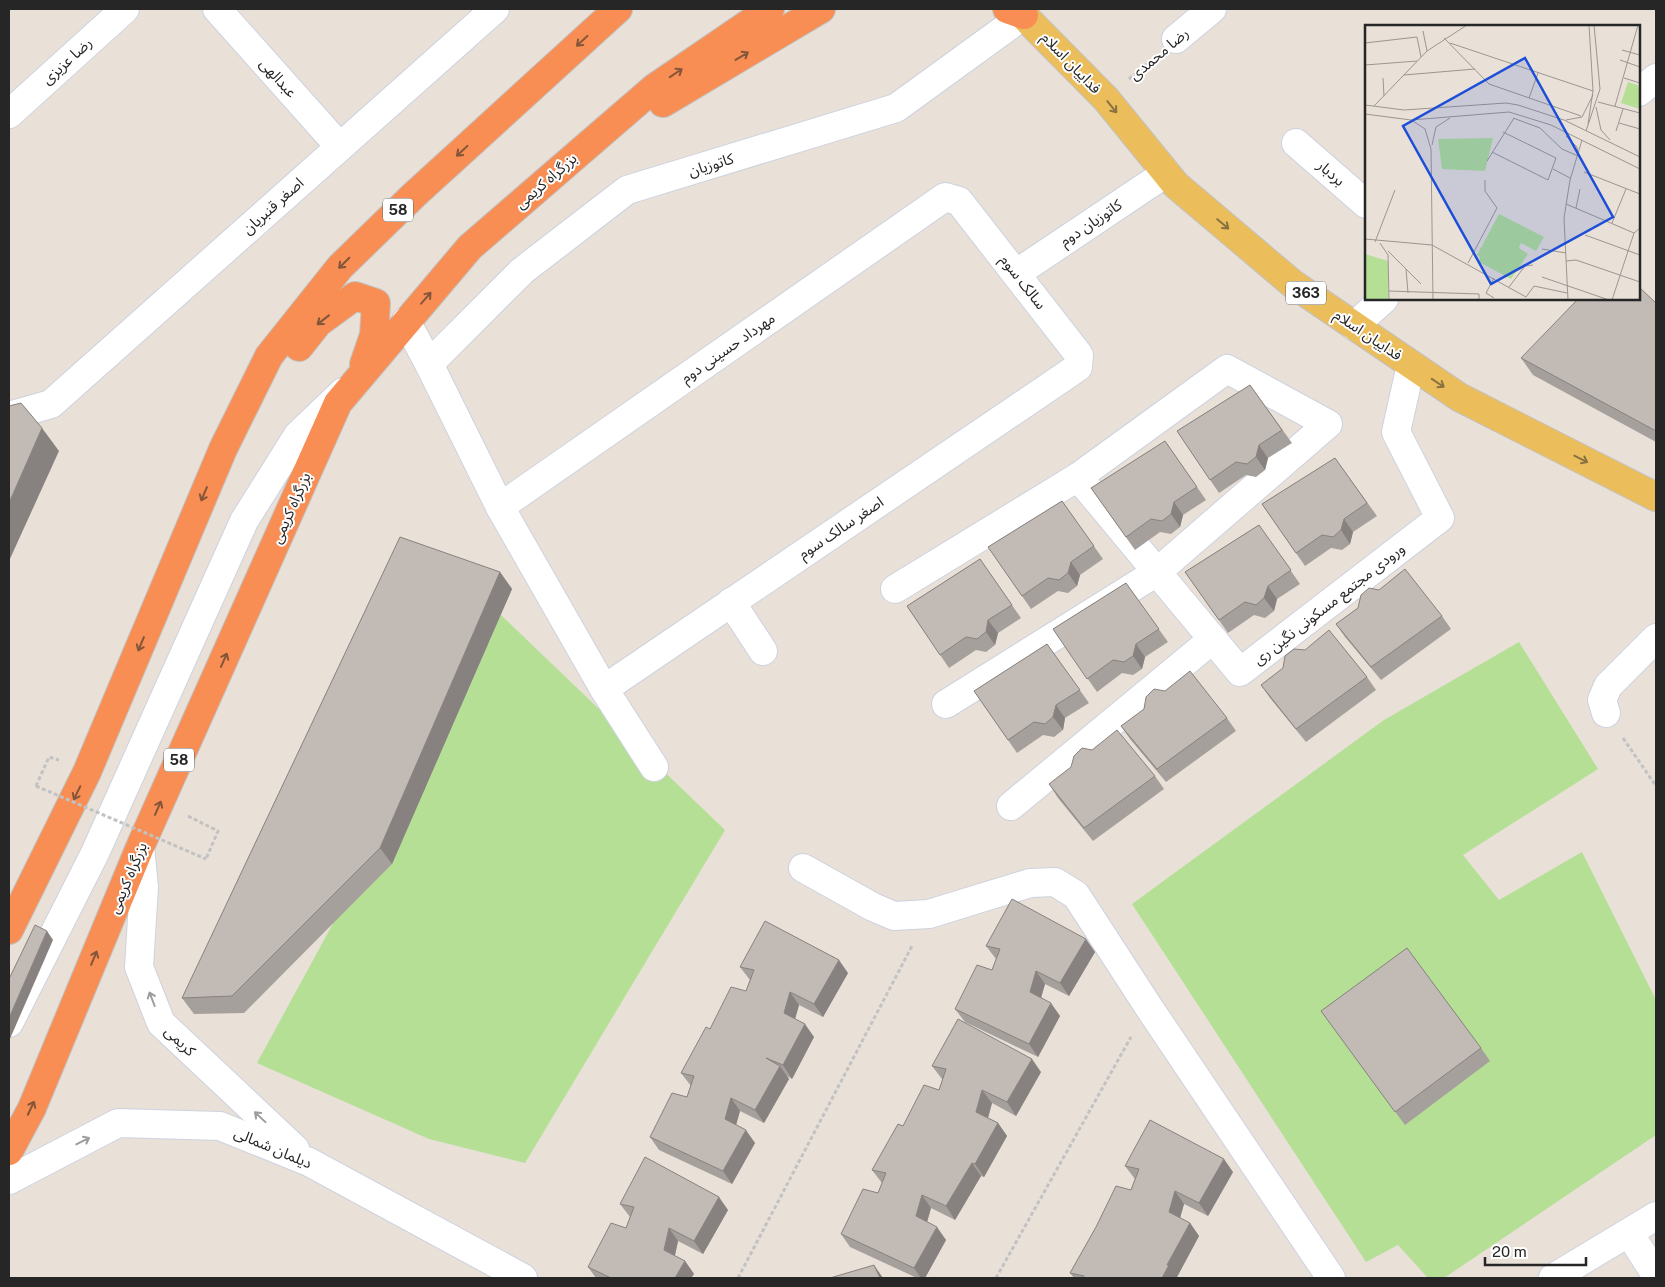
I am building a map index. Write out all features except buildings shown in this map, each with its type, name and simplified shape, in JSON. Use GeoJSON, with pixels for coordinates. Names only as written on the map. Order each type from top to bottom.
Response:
{"type":"FeatureCollection","features":[{"type":"Feature","properties":{"kind":"highway","name":"58"},"geometry":{"type":"LineString","coordinates":[[9,930],[87,772],[223,449],[269,356],[340,267],[421,188],[618,9]]}},
{"type":"Feature","properties":{"kind":"highway","name":"بزرگراه کریمی"},"geometry":{"type":"LineString","coordinates":[[9,1151],[32,1108],[140,848],[338,403],[470,247],[654,88],[770,9]]}},
{"type":"Feature","properties":{"kind":"highway"},"geometry":{"type":"LineString","coordinates":[[580,152],[821,9]]}},
{"type":"Feature","properties":{"kind":"highway"},"geometry":{"type":"LineString","coordinates":[[223,449],[264,392],[318,323],[355,296],[376,303],[374,336],[360,375]]}},
{"type":"Feature","properties":{"kind":"main road","name":"فداییان اسلام"},"geometry":{"type":"LineString","coordinates":[[1016,11],[1106,99],[1176,186],[1293,284],[1459,397],[1656,497]]}},
{"type":"Feature","properties":{"kind":"street","name":"رضا عزیزی"},"geometry":{"type":"LineString","coordinates":[[9,114],[125,9]]}},
{"type":"Feature","properties":{"kind":"street","name":"عبدالهی"},"geometry":{"type":"LineString","coordinates":[[217,9],[340,147]]}},
{"type":"Feature","properties":{"kind":"street","name":"اصغر قنبریان"},"geometry":{"type":"LineString","coordinates":[[9,416],[51,404],[495,9]]}},
{"type":"Feature","properties":{"kind":"street","name":"رضا محمدی"},"geometry":{"type":"LineString","coordinates":[[1176,39],[1212,9]]}},
{"type":"Feature","properties":{"kind":"street","name":"کاتوزیان"},"geometry":{"type":"LineString","coordinates":[[429,364],[522,271],[627,190],[896,108],[1016,11]]}},
{"type":"Feature","properties":{"kind":"street"},"geometry":{"type":"LineString","coordinates":[[1640,91],[1656,78]]}},
{"type":"Feature","properties":{"kind":"street","name":"بردبار"},"geometry":{"type":"LineString","coordinates":[[1296,143],[1365,203]]}},
{"type":"Feature","properties":{"kind":"street","name":"کاتوزیان دوم"},"geometry":{"type":"LineString","coordinates":[[1017,274],[1166,173]]}},
{"type":"Feature","properties":{"kind":"street","name":"مهرداد حسینی دوم"},"geometry":{"type":"LineString","coordinates":[[500,508],[945,197],[960,201]]}},
{"type":"Feature","properties":{"kind":"street","name":"سالک سوم"},"geometry":{"type":"LineString","coordinates":[[960,201],[1079,355],[1078,367]]}},
{"type":"Feature","properties":{"kind":"street"},"geometry":{"type":"LineString","coordinates":[[1354,326],[1383,300]]}},
{"type":"Feature","properties":{"kind":"street"},"geometry":{"type":"LineString","coordinates":[[406,321],[500,508],[604,689],[654,767]]}},
{"type":"Feature","properties":{"kind":"street","name":"ورودی مجتمع مسکونی نگین ری"},"geometry":{"type":"LineString","coordinates":[[1078,477],[1240,672],[1440,518],[1396,432],[1411,364]]}},
{"type":"Feature","properties":{"kind":"street","name":"اصغر سالک سوم"},"geometry":{"type":"LineString","coordinates":[[604,689],[1078,367]]}},
{"type":"Feature","properties":{"kind":"street"},"geometry":{"type":"LineString","coordinates":[[895,588],[1078,477],[1227,369],[1328,424],[1157,572],[946,704]]}},
{"type":"Feature","properties":{"kind":"street"},"geometry":{"type":"LineString","coordinates":[[9,1023],[96,853],[244,521],[298,435],[360,375]]}},
{"type":"Feature","properties":{"kind":"street"},"geometry":{"type":"LineString","coordinates":[[731,602],[763,651]]}},
{"type":"Feature","properties":{"kind":"street"},"geometry":{"type":"LineString","coordinates":[[1606,713],[1602,700],[1608,686],[1656,638]]}},
{"type":"Feature","properties":{"kind":"street"},"geometry":{"type":"LineString","coordinates":[[1011,806],[1213,639]]}},
{"type":"Feature","properties":{"kind":"street","name":"کریمی"},"geometry":{"type":"LineString","coordinates":[[140,848],[144,887],[139,967],[161,1023],[308,1162]]}},
{"type":"Feature","properties":{"kind":"street"},"geometry":{"type":"LineString","coordinates":[[803,868],[873,907],[894,916],[928,914],[1030,883],[1055,882],[1076,895],[1148,1006],[1331,1278]]}},
{"type":"Feature","properties":{"kind":"street","name":"دیلمان شمالی"},"geometry":{"type":"LineString","coordinates":[[9,1180],[118,1123],[220,1126],[308,1162],[523,1278]]}},
{"type":"Feature","properties":{"kind":"street"},"geometry":{"type":"LineString","coordinates":[[1553,1278],[1656,1216]]}},
{"type":"Feature","properties":{"kind":"street"},"geometry":{"type":"LineString","coordinates":[[1629,1233],[1656,1275]]}},
{"type":"Feature","properties":{"kind":"path","name":"رضا محمدی"},"geometry":{"type":"LineString","coordinates":[[1106,99],[1176,39]]}},
{"type":"Feature","properties":{"kind":"path"},"geometry":{"type":"LineString","coordinates":[[1606,713],[1656,786]]}},
{"type":"Feature","properties":{"kind":"path"},"geometry":{"type":"LineString","coordinates":[[36,786],[206,860],[218,831],[160,803]]}},
{"type":"Feature","properties":{"kind":"path"},"geometry":{"type":"LineString","coordinates":[[738,1278],[928,914]]}},
{"type":"Feature","properties":{"kind":"path"},"geometry":{"type":"LineString","coordinates":[[996,1278],[1148,1006]]}},
{"type":"Feature","properties":{"kind":"green space"},"geometry":{"type":"Polygon","coordinates":[[[501,615],[725,830],[525,1163],[429,1139],[257,1063],[501,615]]]}},
{"type":"Feature","properties":{"kind":"green space"},"geometry":{"type":"Polygon","coordinates":[[[1519,642],[1598,769],[1463,855],[1499,900],[1582,852],[1656,1000],[1656,1135],[1444,1278],[1428,1278],[1398,1245],[1366,1262],[1132,904],[1384,720],[1519,642]]]}}]}
